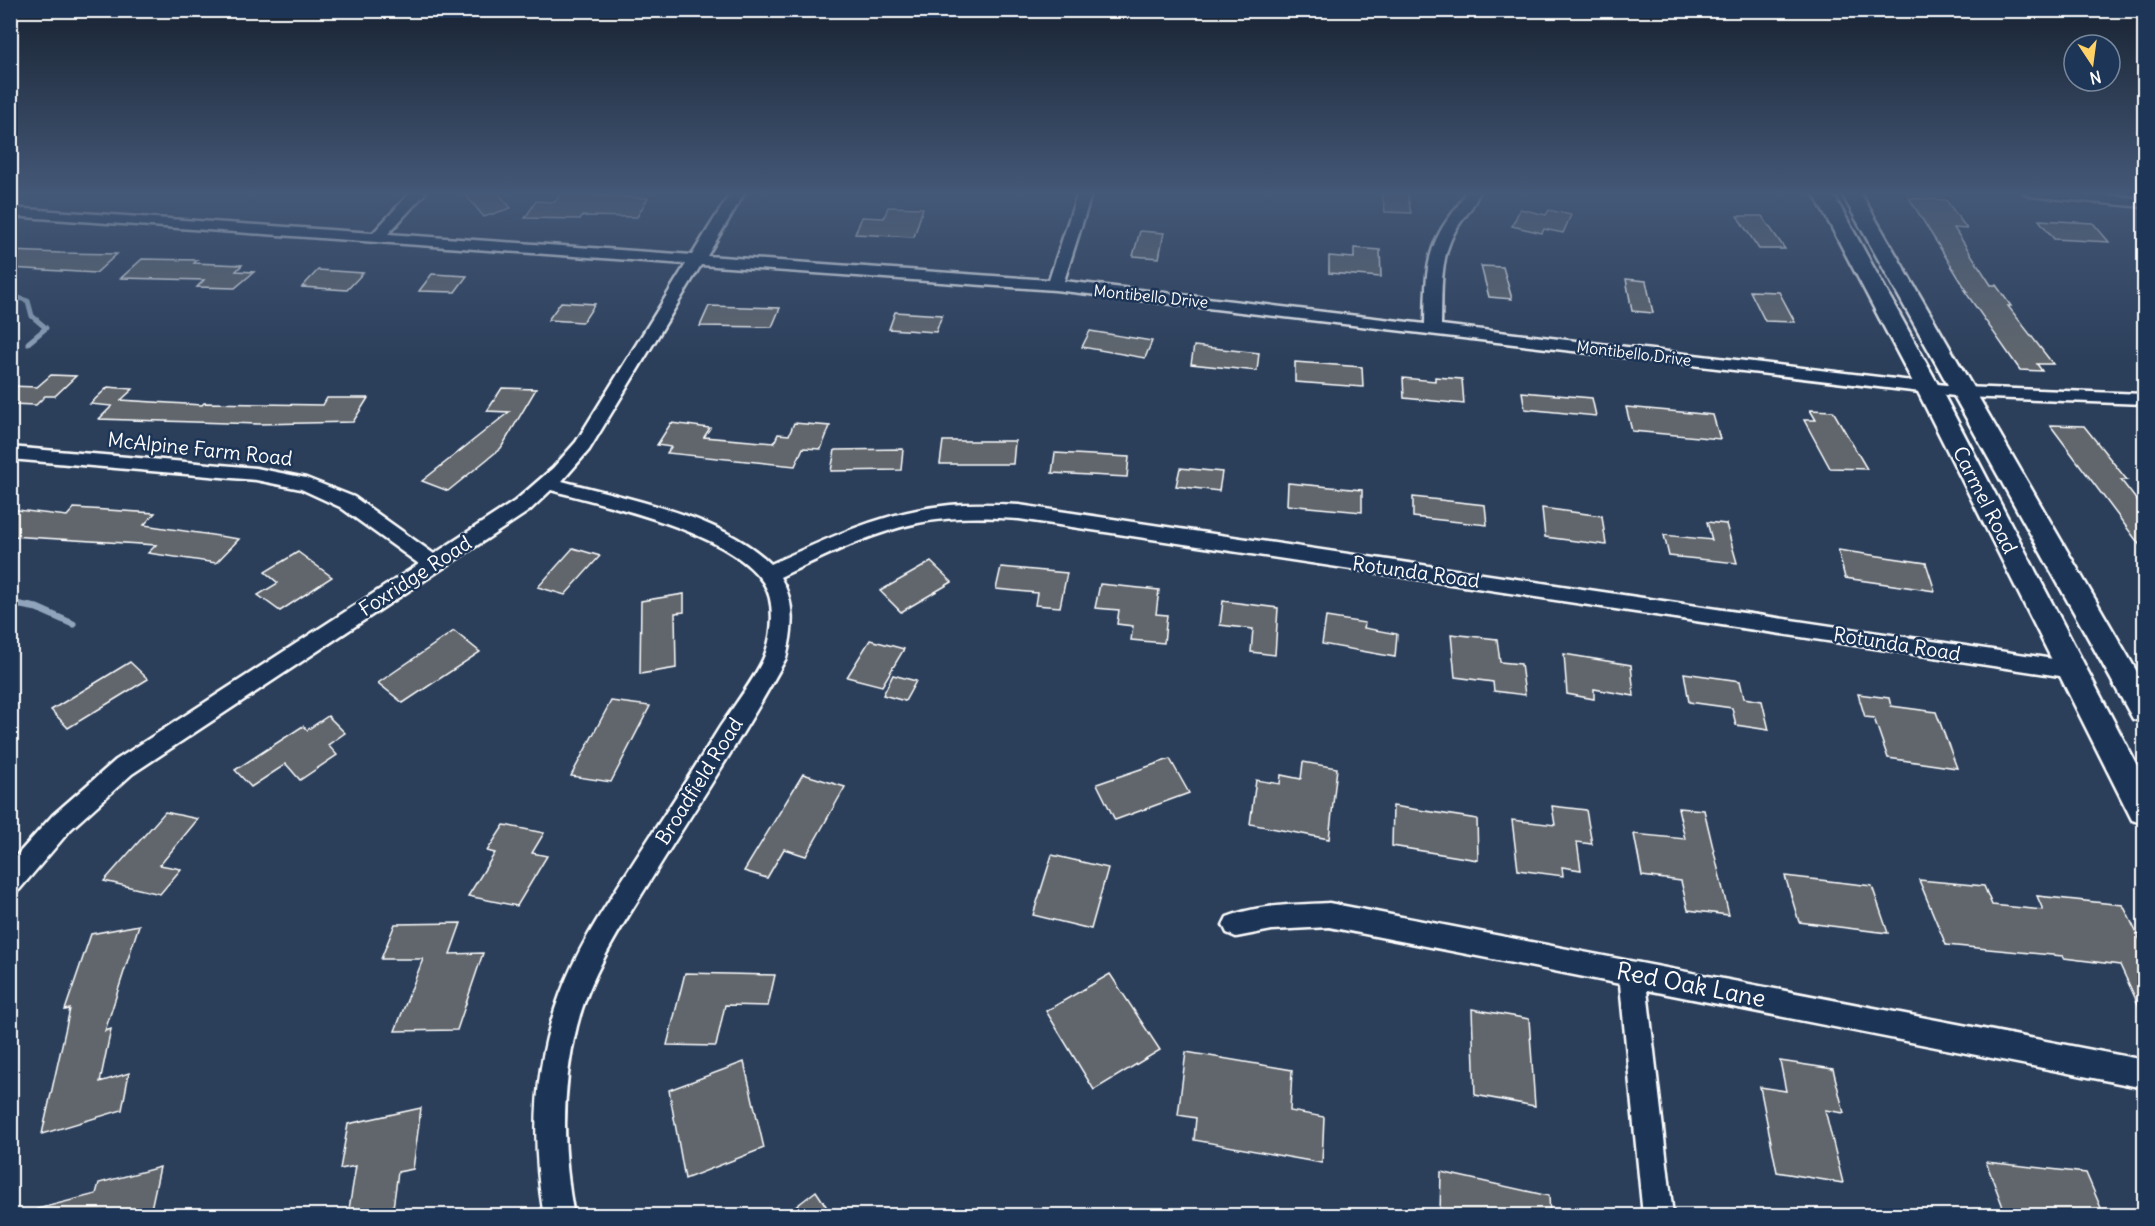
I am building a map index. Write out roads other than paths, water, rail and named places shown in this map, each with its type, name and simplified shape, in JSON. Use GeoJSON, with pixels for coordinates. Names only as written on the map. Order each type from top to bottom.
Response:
{"type":"FeatureCollection","features":[{"type":"Feature","properties":{"kind":"main road","name":"Carmel Road"},"geometry":{"type":"LineString","coordinates":[[1853,249],[1928,388],[2145,810]]}},
{"type":"Feature","properties":{"kind":"main road","name":"Carmel Road"},"geometry":{"type":"LineString","coordinates":[[1882,249],[2145,710]]}},
{"type":"Feature","properties":{"kind":"street","name":"Montibello Drive"},"geometry":{"type":"LineString","coordinates":[[539,249],[1055,285],[1963,392],[2145,399]]}},
{"type":"Feature","properties":{"kind":"street","name":"Foxridge Road"},"geometry":{"type":"LineString","coordinates":[[10,882],[62,822],[124,767],[522,506],[548,483],[583,446],[703,249]]}},
{"type":"Feature","properties":{"kind":"street"},"geometry":{"type":"LineString","coordinates":[[1055,285],[1067,249]]}},
{"type":"Feature","properties":{"kind":"street"},"geometry":{"type":"LineString","coordinates":[[1433,329],[1434,272],[1439,249]]}},
{"type":"Feature","properties":{"kind":"street","name":"McAlpine Farm Road"},"geometry":{"type":"LineString","coordinates":[[10,453],[256,474],[306,484],[346,502],[434,564]]}},
{"type":"Feature","properties":{"kind":"street","name":"Broadfield Road"},"geometry":{"type":"LineString","coordinates":[[548,483],[717,536],[753,557],[768,573],[781,602],[782,613],[781,639],[776,658],[596,947],[564,1023],[554,1064],[548,1121],[553,1191],[559,1215]]}},
{"type":"Feature","properties":{"kind":"street","name":"Rotunda Road"},"geometry":{"type":"LineString","coordinates":[[768,573],[880,525],[933,513],[986,509],[1019,512],[2073,670]]}},
{"type":"Feature","properties":{"kind":"street","name":"Red Oak Lane"},"geometry":{"type":"LineString","coordinates":[[1236,925],[1272,918],[1329,915],[2145,1074]]}},
{"type":"Feature","properties":{"kind":"street"},"geometry":{"type":"LineString","coordinates":[[1632,974],[1658,1215]]}},
{"type":"Feature","properties":{"kind":"waterway"},"geometry":{"type":"LineString","coordinates":[[10,295],[28,301],[32,316],[46,328],[28,343]]}},
{"type":"Feature","properties":{"kind":"waterway"},"geometry":{"type":"LineString","coordinates":[[10,603],[37,608],[73,624]]}}]}
